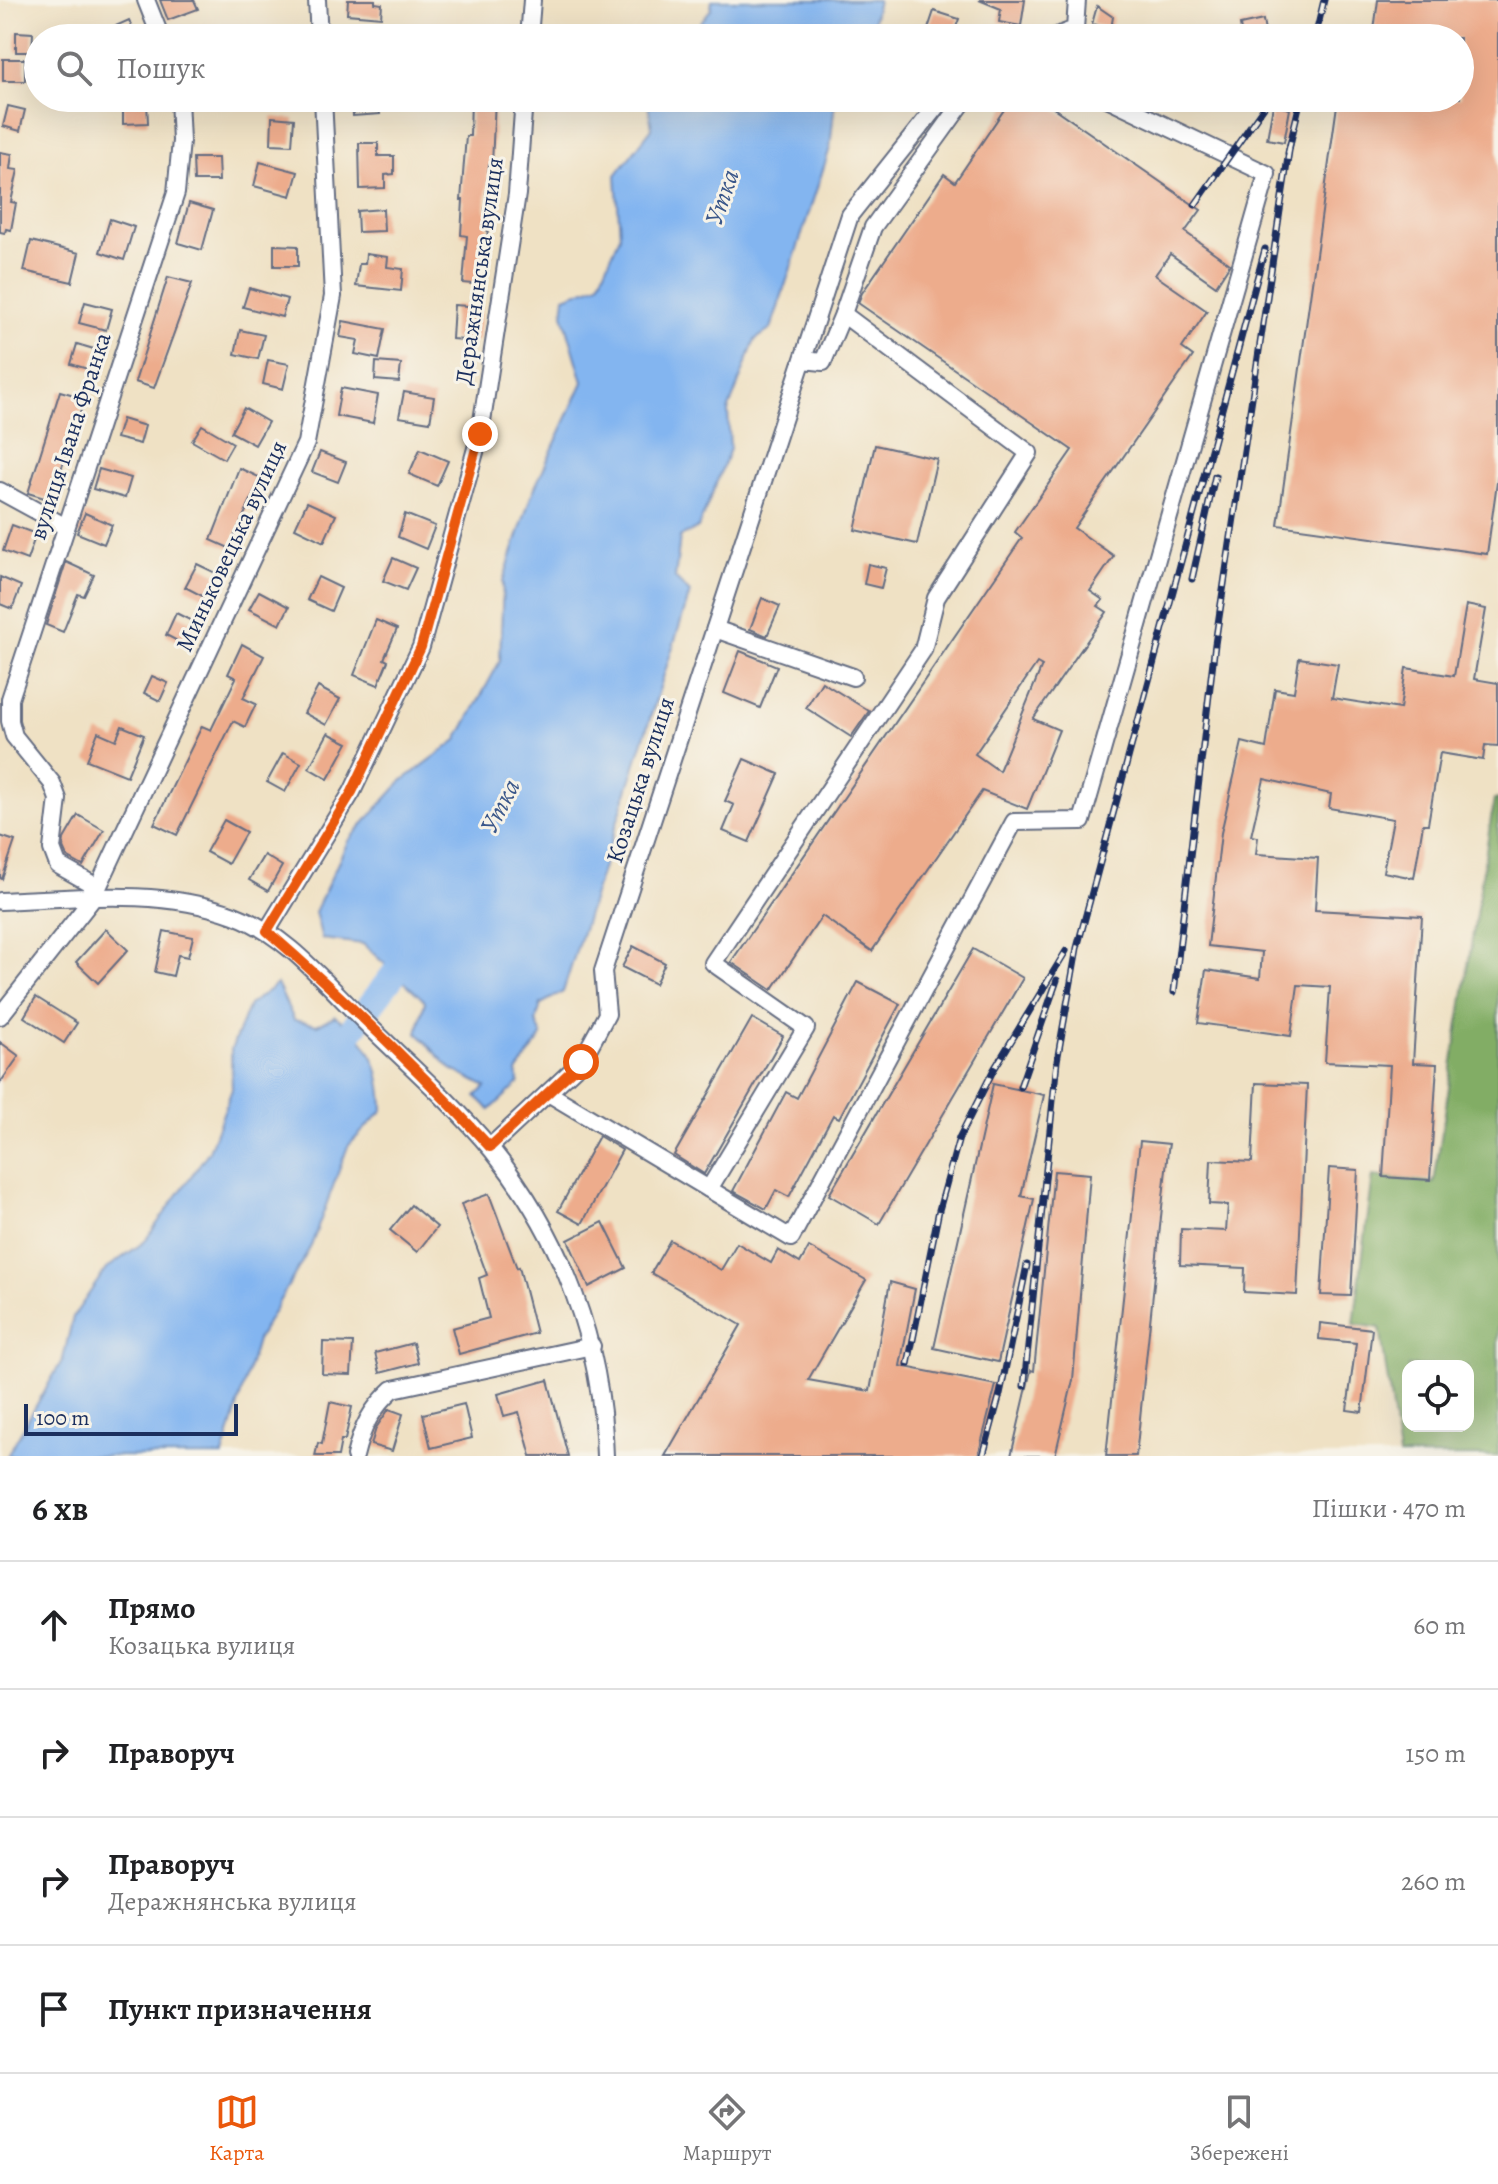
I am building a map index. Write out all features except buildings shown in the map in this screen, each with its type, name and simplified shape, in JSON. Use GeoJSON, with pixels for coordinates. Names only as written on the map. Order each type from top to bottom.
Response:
{"type":"FeatureCollection","features":[{"type":"Feature","properties":{"kind":"street"},"geometry":{"type":"LineString","coordinates":[[146,0],[155,24]]}},
{"type":"Feature","properties":{"kind":"street"},"geometry":{"type":"LineString","coordinates":[[317,0],[318,24]]}},
{"type":"Feature","properties":{"kind":"street"},"geometry":{"type":"LineString","coordinates":[[530,24],[532,0]]}},
{"type":"Feature","properties":{"kind":"street"},"geometry":{"type":"LineString","coordinates":[[1075,24],[1077,0]]}},
{"type":"Feature","properties":{"kind":"street","name":"вулиця Івана Франка"},"geometry":{"type":"LineString","coordinates":[[93,898],[90,883],[58,865],[52,849],[58,799],[52,783],[14,736],[10,699],[176,193],[181,141],[180,112]]}},
{"type":"Feature","properties":{"kind":"street","name":"Миньковецька вулиця"},"geometry":{"type":"LineString","coordinates":[[0,1016],[93,898],[306,443],[333,296],[324,112]]}},
{"type":"Feature","properties":{"kind":"street","name":"Деражнянська вулиця"},"geometry":{"type":"LineString","coordinates":[[267,931],[352,792],[421,647],[480,434],[517,194],[523,112]]}},
{"type":"Feature","properties":{"kind":"street","name":"Козацька вулиця"},"geometry":{"type":"LineString","coordinates":[[490,1147],[581,1062],[607,1014],[603,971],[850,215],[932,112]]}},
{"type":"Feature","properties":{"kind":"street"},"geometry":{"type":"LineString","coordinates":[[803,360],[823,362],[873,227],[956,112]]}},
{"type":"Feature","properties":{"kind":"street"},"geometry":{"type":"LineString","coordinates":[[548,1093],[791,1238],[1014,822],[1082,821],[1267,174],[1136,112]]}},
{"type":"Feature","properties":{"kind":"street"},"geometry":{"type":"LineString","coordinates":[[709,1189],[806,1028],[713,963],[923,650],[936,598],[1029,453],[843,314]]}},
{"type":"Feature","properties":{"kind":"street"},"geometry":{"type":"LineString","coordinates":[[0,491],[66,527]]}},
{"type":"Feature","properties":{"kind":"street"},"geometry":{"type":"LineString","coordinates":[[715,629],[853,677]]}},
{"type":"Feature","properties":{"kind":"street"},"geometry":{"type":"LineString","coordinates":[[0,901],[144,897],[204,905],[267,931],[341,997],[490,1147],[529,1201],[577,1297],[592,1346],[605,1456]]}},
{"type":"Feature","properties":{"kind":"street"},"geometry":{"type":"LineString","coordinates":[[355,1456],[362,1427],[375,1406],[393,1389],[592,1346]]}},
{"type":"Feature","properties":{"kind":"green space"},"geometry":{"type":"Polygon","coordinates":[[[1494,799],[1498,799],[1498,1456],[1399,1456],[1380,1328],[1354,1324],[1373,1176],[1434,1183],[1494,799]]]}},
{"type":"Feature","properties":{"kind":"water"},"geometry":{"type":"Polygon","coordinates":[[[712,0],[878,0],[872,24],[699,24],[711,9],[712,0]]]}},
{"type":"Feature","properties":{"kind":"water"},"geometry":{"type":"Polygon","coordinates":[[[649,112],[834,112],[830,148],[771,329],[755,340],[728,411],[730,449],[698,528],[680,537],[675,578],[690,593],[563,992],[541,1004],[536,1022],[542,1036],[517,1072],[519,1083],[490,1110],[476,1096],[486,1087],[451,1069],[417,1033],[425,1001],[363,944],[322,939],[315,912],[348,841],[402,781],[457,740],[500,661],[503,581],[531,496],[583,382],[563,314],[565,297],[599,284],[620,236],[616,175],[652,128],[649,112]]]}},
{"type":"Feature","properties":{"kind":"water"},"geometry":{"type":"Polygon","coordinates":[[[277,984],[294,1020],[317,1025],[335,1016],[358,1035],[377,1068],[383,1110],[348,1146],[311,1246],[257,1340],[223,1456],[7,1456],[63,1359],[73,1317],[106,1269],[144,1242],[209,1151],[232,1089],[231,1050],[249,1005],[277,984]]]}},
{"type":"Feature","properties":{"kind":"waterway","name":"Утка"},"geometry":{"type":"LineString","coordinates":[[335,1059],[353,1028],[414,948]]}},
{"type":"Feature","properties":{"kind":"railway"},"geometry":{"type":"LineString","coordinates":[[1318,24],[1324,0]]}},
{"type":"Feature","properties":{"kind":"railway"},"geometry":{"type":"LineString","coordinates":[[1195,205],[1260,112]]}},
{"type":"Feature","properties":{"kind":"railway"},"geometry":{"type":"LineString","coordinates":[[1288,153],[1298,112]]}},
{"type":"Feature","properties":{"kind":"railway"},"geometry":{"type":"LineString","coordinates":[[1174,992],[1215,644],[1290,144]]}},
{"type":"Feature","properties":{"kind":"railway"},"geometry":{"type":"LineString","coordinates":[[1024,1386],[1057,1061],[1077,948],[1265,249]]}},
{"type":"Feature","properties":{"kind":"railway"},"geometry":{"type":"LineString","coordinates":[[1192,579],[1215,476]]}},
{"type":"Feature","properties":{"kind":"railway"},"geometry":{"type":"LineString","coordinates":[[908,1364],[939,1210],[959,1138],[993,1071],[1066,951]]}},
{"type":"Feature","properties":{"kind":"railway"},"geometry":{"type":"LineString","coordinates":[[1020,1087],[1057,980]]}},
{"type":"Feature","properties":{"kind":"railway"},"geometry":{"type":"LineString","coordinates":[[983,1456],[1000,1394],[1027,1265]]}},
{"type":"Feature","properties":{"kind":"route"},"geometry":{"type":"LineString","coordinates":[[480,434],[421,647],[352,792],[267,931],[318,976],[490,1147],[581,1062]]}}]}
